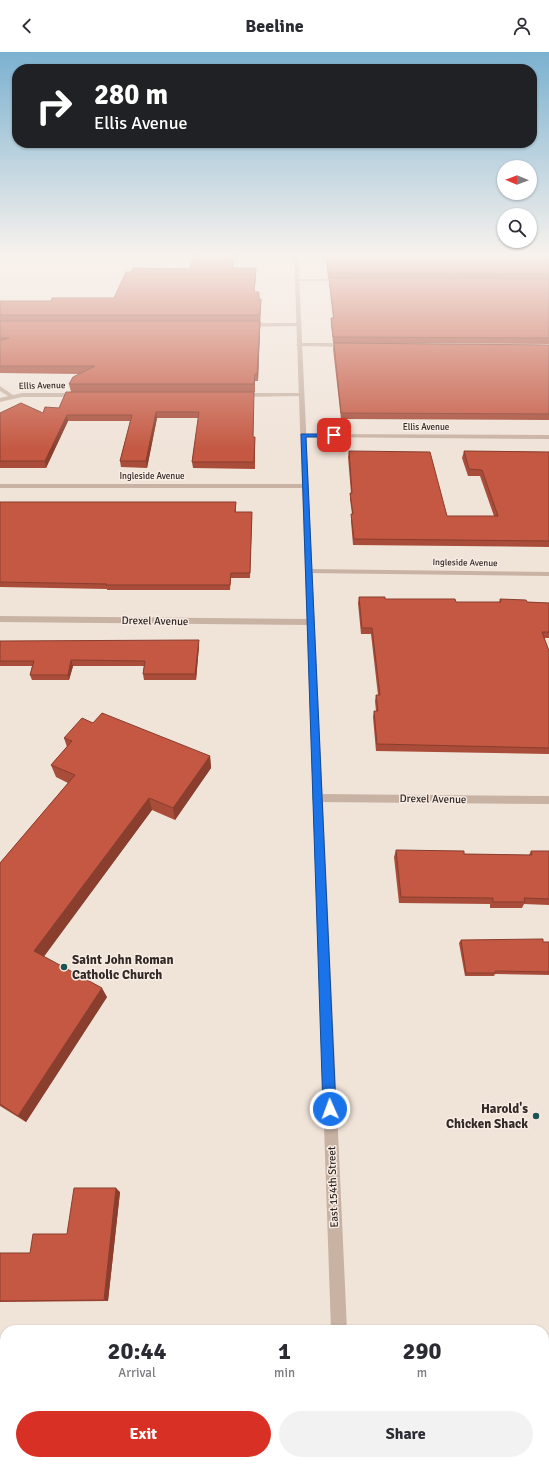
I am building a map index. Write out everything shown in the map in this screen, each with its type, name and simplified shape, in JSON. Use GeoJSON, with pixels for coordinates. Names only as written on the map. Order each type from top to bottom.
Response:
{"type":"FeatureCollection","features":[{"type":"Feature","properties":{"kind":"street","name":"East 154th Street"},"geometry":{"type":"LineString","coordinates":[[298,319],[339,1325]]}},
{"type":"Feature","properties":{"kind":"street"},"geometry":{"type":"LineString","coordinates":[[244,325],[298,326]]}},
{"type":"Feature","properties":{"kind":"street"},"geometry":{"type":"LineString","coordinates":[[299,345],[354,346]]}},
{"type":"Feature","properties":{"kind":"street"},"geometry":{"type":"LineString","coordinates":[[0,388],[12,396]]}},
{"type":"Feature","properties":{"kind":"street","name":"Ellis Avenue"},"geometry":{"type":"LineString","coordinates":[[0,400],[12,396],[22,395],[86,395]]}},
{"type":"Feature","properties":{"kind":"street"},"geometry":{"type":"LineString","coordinates":[[237,395],[301,395]]}},
{"type":"Feature","properties":{"kind":"street","name":"Ellis Avenue"},"geometry":{"type":"LineString","coordinates":[[303,435],[549,437]]}},
{"type":"Feature","properties":{"kind":"street","name":"Ingleside Avenue"},"geometry":{"type":"LineString","coordinates":[[0,486],[305,486]]}},
{"type":"Feature","properties":{"kind":"street","name":"Ingleside Avenue"},"geometry":{"type":"LineString","coordinates":[[308,571],[549,574]]}},
{"type":"Feature","properties":{"kind":"street","name":"Drexel Avenue"},"geometry":{"type":"LineString","coordinates":[[0,619],[310,622]]}},
{"type":"Feature","properties":{"kind":"street","name":"Drexel Avenue"},"geometry":{"type":"LineString","coordinates":[[317,798],[549,800]]}},
{"type":"Feature","properties":{"kind":"building"},"geometry":{"type":"Polygon","coordinates":[[[331,319],[549,319],[549,338],[333,337],[331,319]]]}},
{"type":"Feature","properties":{"kind":"building"},"geometry":{"type":"Polygon","coordinates":[[[0,321],[260,321],[257,374],[255,374],[254,384],[69,384],[73,377],[95,366],[0,366],[0,341],[9,338],[0,338],[0,321]]]}},
{"type":"Feature","properties":{"kind":"building"},"geometry":{"type":"Polygon","coordinates":[[[334,343],[549,345],[549,414],[341,413],[334,343]]]}},
{"type":"Feature","properties":{"kind":"building"},"geometry":{"type":"Polygon","coordinates":[[[66,392],[254,392],[254,462],[192,462],[199,412],[156,412],[146,461],[120,461],[132,415],[67,415],[45,461],[0,461],[0,413],[21,403],[43,413],[45,407],[59,408],[66,392]]]}},
{"type":"Feature","properties":{"kind":"building"},"geometry":{"type":"Polygon","coordinates":[[[349,451],[430,452],[447,516],[498,516],[482,470],[469,469],[464,451],[549,452],[549,541],[354,539],[351,514],[353,514],[350,493],[352,493],[349,451]]]}},
{"type":"Feature","properties":{"kind":"building"},"geometry":{"type":"Polygon","coordinates":[[[0,502],[236,502],[235,512],[252,512],[250,573],[231,573],[230,585],[106,585],[107,584],[0,582],[0,502]]]}},
{"type":"Feature","properties":{"kind":"building"},"geometry":{"type":"Polygon","coordinates":[[[359,597],[385,597],[385,599],[455,599],[456,602],[501,602],[500,599],[549,603],[549,632],[542,632],[549,651],[549,748],[377,744],[374,711],[378,711],[376,695],[380,695],[372,628],[362,628],[359,597]]]}},
{"type":"Feature","properties":{"kind":"building"},"geometry":{"type":"Polygon","coordinates":[[[199,640],[195,674],[143,674],[145,661],[71,660],[68,675],[30,675],[34,661],[0,661],[0,641],[199,640]]]}},
{"type":"Feature","properties":{"kind":"building"},"geometry":{"type":"Polygon","coordinates":[[[102,713],[210,756],[173,808],[149,798],[34,951],[102,988],[18,1116],[0,1104],[0,863],[75,775],[51,765],[72,741],[64,738],[82,718],[93,723],[102,713]]]}},
{"type":"Feature","properties":{"kind":"building"},"geometry":{"type":"Polygon","coordinates":[[[396,850],[464,851],[464,854],[532,855],[531,851],[549,851],[549,899],[524,898],[525,902],[493,902],[493,898],[401,897],[396,850]]]}},
{"type":"Feature","properties":{"kind":"building"},"geometry":{"type":"Polygon","coordinates":[[[543,939],[543,942],[549,942],[549,972],[495,971],[496,973],[466,973],[461,940],[543,939]]]}},
{"type":"Feature","properties":{"kind":"building"},"geometry":{"type":"Polygon","coordinates":[[[74,1188],[116,1188],[104,1300],[0,1301],[0,1253],[30,1253],[33,1234],[67,1234],[74,1188]]]}},
{"type":"Feature","properties":{"kind":"place","name":"Saint John Roman Catholic Church"},"geometry":{"type":"Point","coordinates":[64,967]}},
{"type":"Feature","properties":{"kind":"place","name":"Harold's Chicken Shack"},"geometry":{"type":"Point","coordinates":[536,1116]}},
{"type":"Feature","properties":{"kind":"route"},"geometry":{"type":"LineString","coordinates":[[330,1109],[303,435],[334,435]]}}]}
